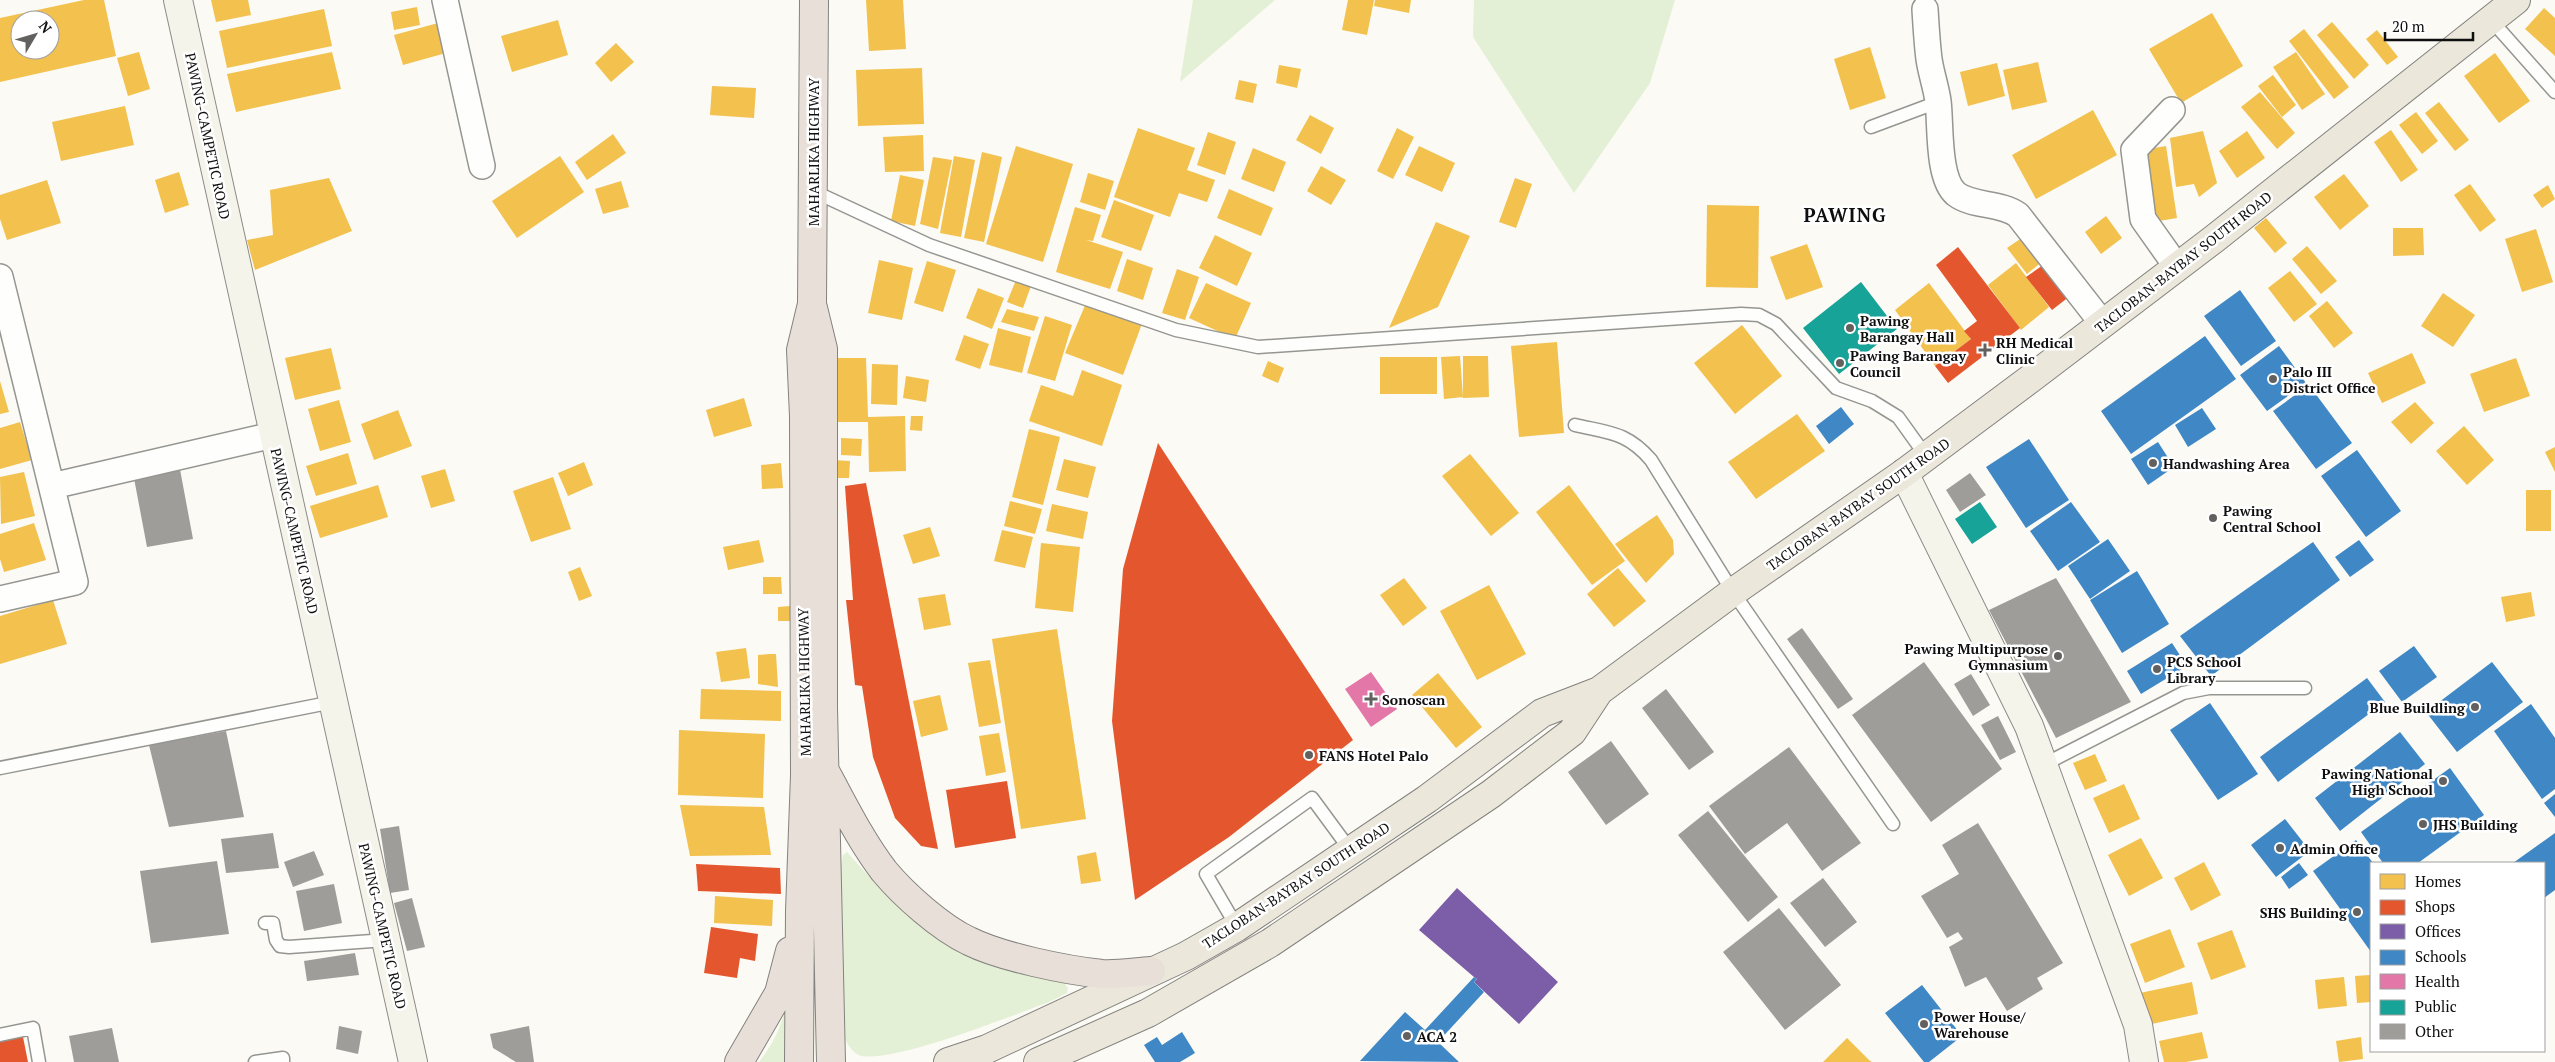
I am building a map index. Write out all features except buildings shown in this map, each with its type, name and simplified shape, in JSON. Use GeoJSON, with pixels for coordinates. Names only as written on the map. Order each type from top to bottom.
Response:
{"type":"FeatureCollection","features":[{"type":"Feature","properties":{"kind":"highway","name":"MAHARLIKA HIGHWAY"},"geometry":{"type":"LineString","coordinates":[[799,1062],[800,910],[805,775],[804,416],[801,350],[812,304],[814,0]]}},
{"type":"Feature","properties":{"kind":"highway","name":"MAHARLIKA HIGHWAY"},"geometry":{"type":"LineString","coordinates":[[812,304],[823,349],[824,770],[831,1062]]}},
{"type":"Feature","properties":{"kind":"highway"},"geometry":{"type":"LineString","coordinates":[[824,770],[855,827],[885,872],[926,912],[969,941],[1014,957],[1077,970],[1103,974],[1151,971]]}},
{"type":"Feature","properties":{"kind":"highway"},"geometry":{"type":"LineString","coordinates":[[739,1062],[758,1034],[779,993],[800,910]]}},
{"type":"Feature","properties":{"kind":"main road","name":"TACLOBAN-BAYBAY SOUTH ROAD"},"geometry":{"type":"LineString","coordinates":[[948,1062],[987,1050],[1186,956],[1237,927],[1427,799],[1542,713],[1599,691],[1733,592],[1926,456],[2103,324],[2516,0]]}},
{"type":"Feature","properties":{"kind":"main road","name":"TACLOBAN-BAYBAY SOUTH ROAD"},"geometry":{"type":"LineString","coordinates":[[1038,1062],[1148,1013],[1278,938],[1491,794],[1572,732],[1599,691]]}},
{"type":"Feature","properties":{"kind":"street","name":"PAWING-CAMPETIC ROAD"},"geometry":{"type":"LineString","coordinates":[[178,0],[413,1062]]}},
{"type":"Feature","properties":{"kind":"street"},"geometry":{"type":"LineString","coordinates":[[445,0],[482,166]]}},
{"type":"Feature","properties":{"kind":"street"},"geometry":{"type":"LineString","coordinates":[[1927,5],[1929,60],[1938,102],[1941,155],[1950,185],[1955,193],[1965,198],[2009,209],[2018,215],[2103,324]]}},
{"type":"Feature","properties":{"kind":"street"},"geometry":{"type":"LineString","coordinates":[[2172,110],[2134,150],[2143,219],[2177,267]]}},
{"type":"Feature","properties":{"kind":"street"},"geometry":{"type":"LineString","coordinates":[[0,277],[75,582],[0,598]]}},
{"type":"Feature","properties":{"kind":"street"},"geometry":{"type":"LineString","coordinates":[[52,486],[273,435]]}},
{"type":"Feature","properties":{"kind":"street"},"geometry":{"type":"LineString","coordinates":[[1904,472],[2029,726],[2138,1025],[2144,1062]]}},
{"type":"Feature","properties":{"kind":"lane"},"geometry":{"type":"LineString","coordinates":[[2491,20],[2555,92]]}},
{"type":"Feature","properties":{"kind":"lane"},"geometry":{"type":"LineString","coordinates":[[1871,127],[1938,102]]}},
{"type":"Feature","properties":{"kind":"lane"},"geometry":{"type":"LineString","coordinates":[[813,191],[929,245],[1176,330],[1258,347],[1741,314],[1759,315],[1776,324],[1836,388],[1872,402],[1898,417],[1926,456]]}},
{"type":"Feature","properties":{"kind":"lane"},"geometry":{"type":"LineString","coordinates":[[1575,425],[1625,437],[1638,445],[1651,460],[1733,592],[1893,824]]}},
{"type":"Feature","properties":{"kind":"lane"},"geometry":{"type":"LineString","coordinates":[[2044,765],[2182,693],[2209,688],[2305,688]]}},
{"type":"Feature","properties":{"kind":"lane"},"geometry":{"type":"LineString","coordinates":[[0,768],[333,702]]}},
{"type":"Feature","properties":{"kind":"lane"},"geometry":{"type":"LineString","coordinates":[[1237,927],[1206,874],[1312,798],[1351,851]]}},
{"type":"Feature","properties":{"kind":"lane"},"geometry":{"type":"LineString","coordinates":[[265,923],[273,923],[276,940],[280,946],[289,947],[386,940]]}},
{"type":"Feature","properties":{"kind":"lane"},"geometry":{"type":"LineString","coordinates":[[0,1035],[32,1028],[40,1062]]}},
{"type":"Feature","properties":{"kind":"lane"},"geometry":{"type":"LineString","coordinates":[[255,1062],[283,1060]]}},
{"type":"Feature","properties":{"kind":"green space"},"geometry":{"type":"Polygon","coordinates":[[[1193,0],[1275,0],[1180,82],[1193,0]]]}},
{"type":"Feature","properties":{"kind":"green space"},"geometry":{"type":"Polygon","coordinates":[[[1474,0],[1675,0],[1650,83],[1574,193],[1473,37],[1474,0]]]}},
{"type":"Feature","properties":{"kind":"green space"},"geometry":{"type":"Polygon","coordinates":[[[847,852],[882,891],[917,922],[1062,980],[1068,988],[1067,993],[1047,1003],[926,1046],[878,1056],[861,1056],[850,1047],[842,1034],[841,868],[843,855],[847,852]]]}},
{"type":"Feature","properties":{"kind":"green space"},"geometry":{"type":"Polygon","coordinates":[[[786,1005],[790,1062],[759,1062],[776,1035],[786,1005]]]}},
{"type":"Feature","properties":{"kind":"place","name":"Pawing Barangay Hall"},"geometry":{"type":"Point","coordinates":[1850,328]}},
{"type":"Feature","properties":{"kind":"place","name":"RH Medical Clinic"},"geometry":{"type":"Point","coordinates":[1985,350]}},
{"type":"Feature","properties":{"kind":"place","name":"Pawing Barangay Council"},"geometry":{"type":"Point","coordinates":[1840,363]}},
{"type":"Feature","properties":{"kind":"place","name":"Palo III District Office"},"geometry":{"type":"Point","coordinates":[2273,379]}},
{"type":"Feature","properties":{"kind":"place","name":"Handwashing Area"},"geometry":{"type":"Point","coordinates":[2153,463]}},
{"type":"Feature","properties":{"kind":"place","name":"Pawing Central School"},"geometry":{"type":"Point","coordinates":[2213,518]}},
{"type":"Feature","properties":{"kind":"place","name":"Pawing Multipurpose Gymnasium"},"geometry":{"type":"Point","coordinates":[2058,656]}},
{"type":"Feature","properties":{"kind":"place","name":"PCS School Library"},"geometry":{"type":"Point","coordinates":[2157,669]}},
{"type":"Feature","properties":{"kind":"place","name":"Sonoscan"},"geometry":{"type":"Point","coordinates":[1371,699]}},
{"type":"Feature","properties":{"kind":"place","name":"Blue Buildling"},"geometry":{"type":"Point","coordinates":[2475,707]}},
{"type":"Feature","properties":{"kind":"place","name":"FANS Hotel Palo"},"geometry":{"type":"Point","coordinates":[1309,755]}},
{"type":"Feature","properties":{"kind":"place","name":"Pawing National High School"},"geometry":{"type":"Point","coordinates":[2443,781]}},
{"type":"Feature","properties":{"kind":"place","name":"JHS Building"},"geometry":{"type":"Point","coordinates":[2423,824]}},
{"type":"Feature","properties":{"kind":"place","name":"Admin Office"},"geometry":{"type":"Point","coordinates":[2280,848]}},
{"type":"Feature","properties":{"kind":"place","name":"SHS Building"},"geometry":{"type":"Point","coordinates":[2357,912]}},
{"type":"Feature","properties":{"kind":"place","name":"Power House/ Warehouse"},"geometry":{"type":"Point","coordinates":[1924,1024]}},
{"type":"Feature","properties":{"kind":"place","name":"ACA 2"},"geometry":{"type":"Point","coordinates":[1407,1036]}},
{"type":"Feature","properties":{"kind":"district","name":"PAWING"},"geometry":{"type":"Point","coordinates":[1845,214]}}]}
